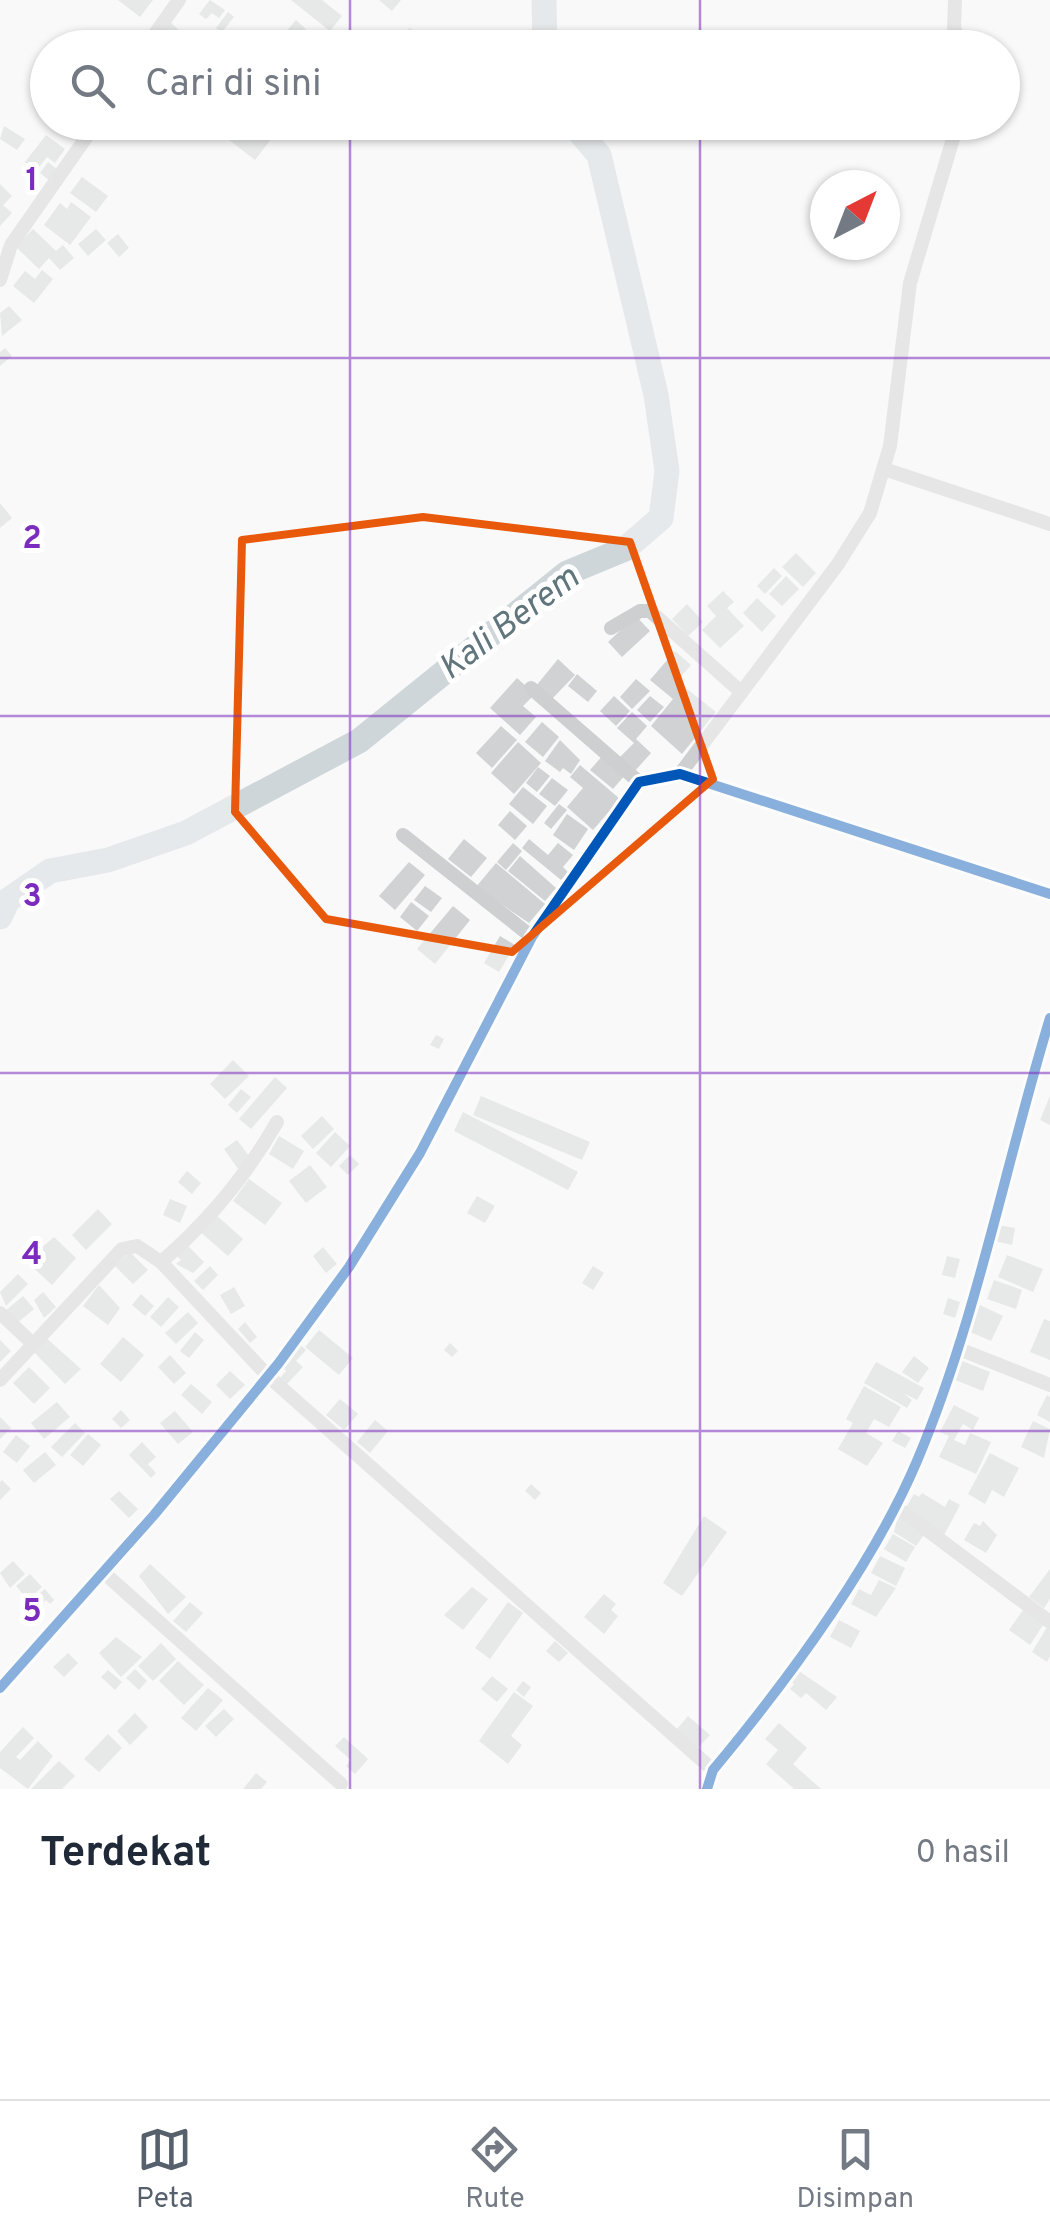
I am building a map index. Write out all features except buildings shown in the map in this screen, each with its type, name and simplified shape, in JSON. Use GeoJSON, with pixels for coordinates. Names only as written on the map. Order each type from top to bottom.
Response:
{"type":"FeatureCollection","features":[{"type":"Feature","properties":{"kind":"street"},"geometry":{"type":"LineString","coordinates":[[158,30],[179,0]]}},
{"type":"Feature","properties":{"kind":"street"},"geometry":{"type":"LineString","coordinates":[[952,1],[955,30]]}},
{"type":"Feature","properties":{"kind":"street"},"geometry":{"type":"LineString","coordinates":[[0,280],[11,245],[84,140]]}},
{"type":"Feature","properties":{"kind":"street"},"geometry":{"type":"LineString","coordinates":[[680,774],[870,513],[884,469],[910,283],[953,140]]}},
{"type":"Feature","properties":{"kind":"street"},"geometry":{"type":"LineString","coordinates":[[884,469],[1050,524]]}},
{"type":"Feature","properties":{"kind":"street"},"geometry":{"type":"LineString","coordinates":[[611,628],[640,610],[650,611],[740,691]]}},
{"type":"Feature","properties":{"kind":"street"},"geometry":{"type":"LineString","coordinates":[[531,688],[639,782]]}},
{"type":"Feature","properties":{"kind":"street"},"geometry":{"type":"LineString","coordinates":[[0,1688],[268,1376],[383,1217],[532,937],[639,782],[680,774],[1050,894]]}},
{"type":"Feature","properties":{"kind":"street"},"geometry":{"type":"LineString","coordinates":[[402,835],[532,937]]}},
{"type":"Feature","properties":{"kind":"street"},"geometry":{"type":"LineString","coordinates":[[708,1789],[714,1770],[798,1660],[895,1506],[959,1349],[1050,1018]]}},
{"type":"Feature","properties":{"kind":"street"},"geometry":{"type":"LineString","coordinates":[[160,1262],[244,1179],[277,1122]]}},
{"type":"Feature","properties":{"kind":"street"},"geometry":{"type":"LineString","coordinates":[[0,1380],[122,1249],[137,1246],[160,1262],[268,1376],[714,1770]]}},
{"type":"Feature","properties":{"kind":"street"},"geometry":{"type":"LineString","coordinates":[[0,1312],[32,1343]]}},
{"type":"Feature","properties":{"kind":"street"},"geometry":{"type":"LineString","coordinates":[[959,1349],[1050,1385]]}},
{"type":"Feature","properties":{"kind":"street"},"geometry":{"type":"LineString","coordinates":[[895,1506],[1050,1622]]}},
{"type":"Feature","properties":{"kind":"street"},"geometry":{"type":"LineString","coordinates":[[103,1572],[341,1784]]}},
{"type":"Feature","properties":{"kind":"highlighted area"},"geometry":{"type":"Polygon","coordinates":[[[423,517],[630,542],[713,779],[512,952],[326,919],[235,812],[242,540],[423,517]]]}},
{"type":"Feature","properties":{"kind":"waterway","name":"Kali Berem"},"geometry":{"type":"LineString","coordinates":[[544,0],[545,30]]}},
{"type":"Feature","properties":{"kind":"waterway","name":"Kali Berem"},"geometry":{"type":"LineString","coordinates":[[0,917],[8,900],[50,871],[108,860],[186,833],[359,741],[567,573],[625,549],[661,518],[667,471],[656,395],[599,155],[586,140]]}},
{"type":"Feature","properties":{"kind":"cycle path"},"geometry":{"type":"LineString","coordinates":[[0,1688],[154,1515],[278,1364],[349,1267],[420,1153],[532,937],[639,782],[680,774],[1050,894]]}},
{"type":"Feature","properties":{"kind":"cycle path"},"geometry":{"type":"LineString","coordinates":[[707,1789],[713,1770],[770,1699],[852,1582],[917,1461],[974,1297],[1050,1018]]}}]}
